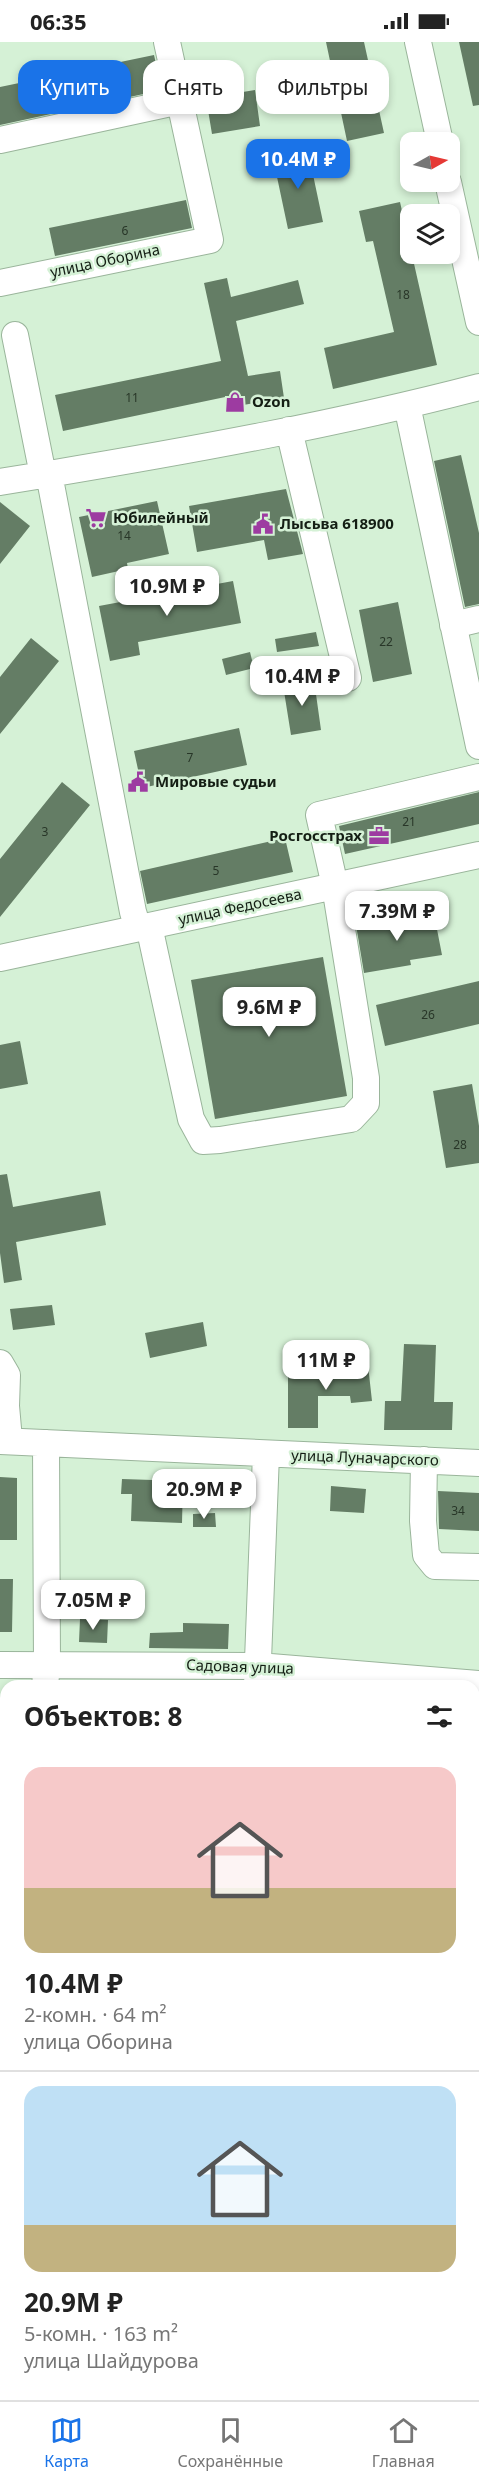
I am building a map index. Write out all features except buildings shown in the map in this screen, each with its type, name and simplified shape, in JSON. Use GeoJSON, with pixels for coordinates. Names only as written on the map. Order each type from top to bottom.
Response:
{"type":"FeatureCollection","features":[{"type":"Feature","properties":{"kind":"street"},"geometry":{"type":"LineString","coordinates":[[167,42],[171,60]]}},
{"type":"Feature","properties":{"kind":"street"},"geometry":{"type":"LineString","coordinates":[[418,42],[438,132]]}},
{"type":"Feature","properties":{"kind":"street"},"geometry":{"type":"LineString","coordinates":[[0,140],[143,109]]}},
{"type":"Feature","properties":{"kind":"street","name":"улица Оборина"},"geometry":{"type":"LineString","coordinates":[[0,283],[210,240],[183,114]]}},
{"type":"Feature","properties":{"kind":"street"},"geometry":{"type":"LineString","coordinates":[[450,192],[479,322]]}},
{"type":"Feature","properties":{"kind":"street"},"geometry":{"type":"LineString","coordinates":[[15,335],[46,474],[133,912],[144,927],[191,1119],[203,1141],[351,1119],[366,1103],[366,1078],[334,886],[319,815],[479,777]]}},
{"type":"Feature","properties":{"kind":"street"},"geometry":{"type":"LineString","coordinates":[[0,482],[199,449],[407,405],[479,387]]}},
{"type":"Feature","properties":{"kind":"street"},"geometry":{"type":"LineString","coordinates":[[407,405],[479,746]]}},
{"type":"Feature","properties":{"kind":"street"},"geometry":{"type":"LineString","coordinates":[[289,430],[348,678]]}},
{"type":"Feature","properties":{"kind":"street"},"geometry":{"type":"LineString","coordinates":[[453,625],[479,619]]}},
{"type":"Feature","properties":{"kind":"street","name":"улица Федосеева"},"geometry":{"type":"LineString","coordinates":[[0,958],[479,855]]}},
{"type":"Feature","properties":{"kind":"street"},"geometry":{"type":"LineString","coordinates":[[0,1363],[7,1375],[4,1441]]}},
{"type":"Feature","properties":{"kind":"street","name":"улица Луначарского"},"geometry":{"type":"LineString","coordinates":[[4,1441],[479,1463]]}},
{"type":"Feature","properties":{"kind":"street"},"geometry":{"type":"LineString","coordinates":[[46,1443],[46,1675]]}},
{"type":"Feature","properties":{"kind":"street"},"geometry":{"type":"LineString","coordinates":[[257,1676],[266,1454]]}},
{"type":"Feature","properties":{"kind":"street"},"geometry":{"type":"LineString","coordinates":[[424,1460],[423,1521],[426,1555],[435,1566],[479,1567]]}},
{"type":"Feature","properties":{"kind":"street","name":"Садовая улица"},"geometry":{"type":"LineString","coordinates":[[0,1665],[46,1675],[257,1676],[368,1680]]}},
{"type":"Feature","properties":{"kind":"place","name":"Ozon"},"geometry":{"type":"Point","coordinates":[235,402]}},
{"type":"Feature","properties":{"kind":"place","name":"Юбилейный"},"geometry":{"type":"Point","coordinates":[96,518]}},
{"type":"Feature","properties":{"kind":"place","name":"Лысьва 618900"},"geometry":{"type":"Point","coordinates":[263,524]}},
{"type":"Feature","properties":{"kind":"place","name":"Мировые судьи"},"geometry":{"type":"Point","coordinates":[138,782]}},
{"type":"Feature","properties":{"kind":"place","name":"Росгосстрах"},"geometry":{"type":"Point","coordinates":[379,836]}}]}
